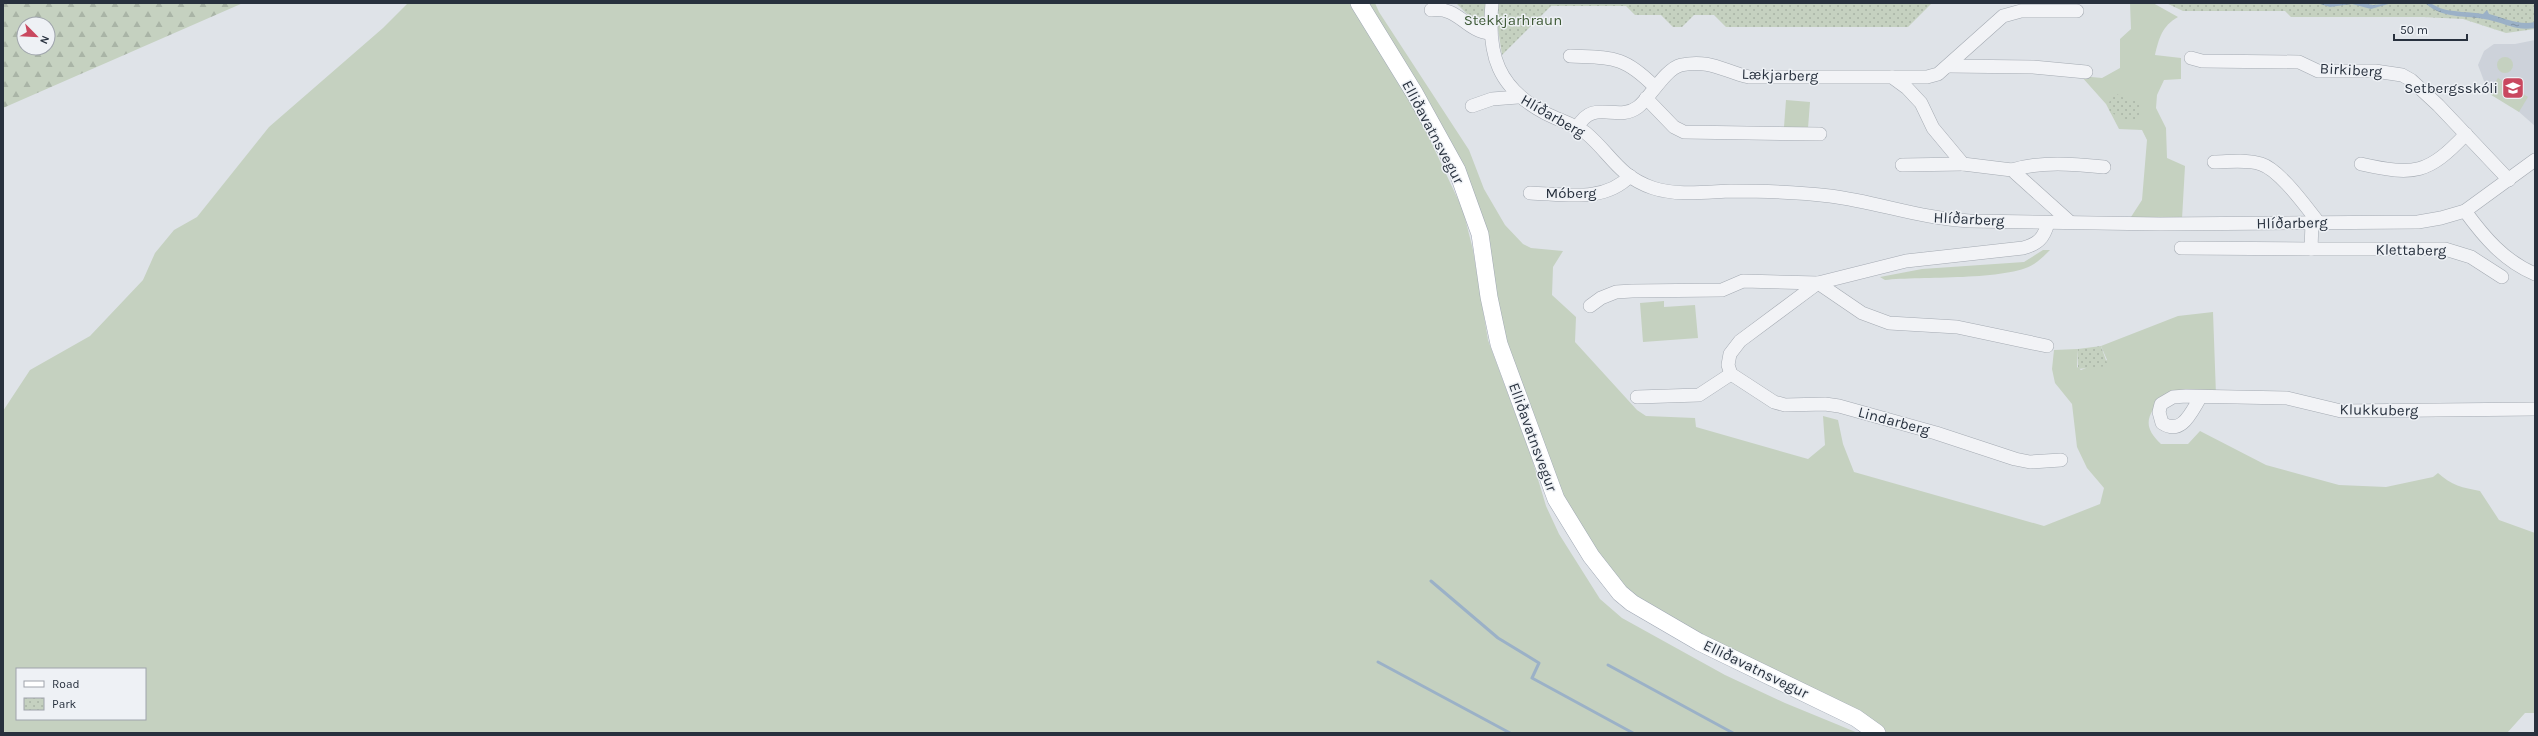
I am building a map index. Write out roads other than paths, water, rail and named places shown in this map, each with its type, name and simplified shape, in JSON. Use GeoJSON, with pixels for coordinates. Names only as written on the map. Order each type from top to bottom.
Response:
{"type":"FeatureCollection","features":[{"type":"Feature","properties":{"kind":"main road","name":"Elliðavatnsvegur"},"geometry":{"type":"LineString","coordinates":[[1359,3],[1415,94],[1457,170],[1480,234],[1489,297],[1499,344],[1556,499],[1591,556],[1620,593],[1638,606],[1699,642],[1856,718],[1877,733]]}},
{"type":"Feature","properties":{"kind":"street","name":"Hlíðarberg"},"geometry":{"type":"LineString","coordinates":[[1492,3],[1490,33],[1496,61],[1518,97],[1576,128],[1591,138],[1618,168],[1630,176],[1654,188],[1684,193],[1790,192],[1831,196],[1939,220],[2160,224],[2418,222],[2441,218],[2465,211],[2535,160]]}},
{"type":"Feature","properties":{"kind":"street"},"geometry":{"type":"LineString","coordinates":[[1431,10],[1441,8],[1452,12],[1472,27],[1490,33]]}},
{"type":"Feature","properties":{"kind":"street","name":"Lækjarberg"},"geometry":{"type":"LineString","coordinates":[[1576,128],[1582,118],[1592,112],[1631,111],[1638,107],[1654,86],[1680,65],[1714,64],[1734,73],[1749,76],[1927,77],[1938,74],[1948,66],[2003,16],[2021,12],[2077,11]]}},
{"type":"Feature","properties":{"kind":"street"},"geometry":{"type":"LineString","coordinates":[[1570,56],[1616,60],[1628,63],[1654,86]]}},
{"type":"Feature","properties":{"kind":"street","name":"Birkiberg"},"geometry":{"type":"LineString","coordinates":[[2190,58],[2202,61],[2299,62],[2318,71],[2392,72],[2411,80],[2466,134],[2509,180]]}},
{"type":"Feature","properties":{"kind":"street"},"geometry":{"type":"LineString","coordinates":[[1948,66],[2033,66],[2086,72]]}},
{"type":"Feature","properties":{"kind":"street"},"geometry":{"type":"LineString","coordinates":[[1892,77],[1907,88],[1921,103],[1933,128],[1963,164]]}},
{"type":"Feature","properties":{"kind":"street"},"geometry":{"type":"LineString","coordinates":[[1472,106],[1492,99],[1518,97]]}},
{"type":"Feature","properties":{"kind":"street"},"geometry":{"type":"LineString","coordinates":[[1646,98],[1660,114],[1684,132],[1820,134]]}},
{"type":"Feature","properties":{"kind":"street"},"geometry":{"type":"LineString","coordinates":[[2361,164],[2408,170],[2424,168],[2443,157],[2466,134]]}},
{"type":"Feature","properties":{"kind":"street"},"geometry":{"type":"LineString","coordinates":[[2214,162],[2249,162],[2267,167],[2299,198],[2315,223],[2311,249]]}},
{"type":"Feature","properties":{"kind":"street"},"geometry":{"type":"LineString","coordinates":[[1902,165],[1963,164],[2012,170],[2041,165],[2078,164],[2104,167]]}},
{"type":"Feature","properties":{"kind":"street"},"geometry":{"type":"LineString","coordinates":[[2012,170],[2070,222]]}},
{"type":"Feature","properties":{"kind":"street","name":"Móberg"},"geometry":{"type":"LineString","coordinates":[[1530,193],[1588,195],[1604,193],[1619,187],[1630,176]]}},
{"type":"Feature","properties":{"kind":"street"},"geometry":{"type":"LineString","coordinates":[[2465,211],[2484,236],[2504,256],[2535,274]]}},
{"type":"Feature","properties":{"kind":"street"},"geometry":{"type":"LineString","coordinates":[[1590,306],[1600,298],[1616,292],[1722,290],[1743,281],[1818,283],[1906,261],[2023,248],[2035,244],[2045,235],[2048,223]]}},
{"type":"Feature","properties":{"kind":"street","name":"Klettaberg"},"geometry":{"type":"LineString","coordinates":[[2181,248],[2445,249],[2471,257],[2502,277]]}},
{"type":"Feature","properties":{"kind":"street"},"geometry":{"type":"LineString","coordinates":[[1818,283],[1862,313],[1889,323],[1957,327],[2047,346]]}},
{"type":"Feature","properties":{"kind":"street"},"geometry":{"type":"LineString","coordinates":[[1637,397],[1699,395],[1731,374],[1728,365],[1730,354],[1740,341],[1818,283]]}},
{"type":"Feature","properties":{"kind":"street","name":"Lindarberg"},"geometry":{"type":"LineString","coordinates":[[1731,374],[1774,402],[1785,405],[1825,404],[1839,406],[1936,433],[2016,459],[2030,462],[2061,460]]}},
{"type":"Feature","properties":{"kind":"street","name":"Klukkuberg"},"geometry":{"type":"LineString","coordinates":[[2200,398],[2287,398],[2341,411],[2535,410]]}},
{"type":"Feature","properties":{"kind":"water"},"geometry":{"type":"Polygon","coordinates":[[[2317,3],[2363,3],[2373,5],[2392,3],[2371,9],[2352,4],[2330,7],[2317,3]]]}},
{"type":"Feature","properties":{"kind":"water"},"geometry":{"type":"Polygon","coordinates":[[[2425,3],[2447,10],[2483,14],[2487,10],[2489,14],[2512,21],[2524,23],[2535,22],[2535,28],[2524,29],[2484,19],[2449,15],[2433,9],[2425,3]]]}},
{"type":"Feature","properties":{"kind":"waterway"},"geometry":{"type":"LineString","coordinates":[[1431,581],[1498,638],[1539,663],[1532,678],[1633,733]]}},
{"type":"Feature","properties":{"kind":"waterway"},"geometry":{"type":"LineString","coordinates":[[1378,662],[1510,733]]}},
{"type":"Feature","properties":{"kind":"waterway"},"geometry":{"type":"LineString","coordinates":[[1608,665],[1733,733]]}},
{"type":"Feature","properties":{"kind":"place","name":"Setbergsskóli"},"geometry":{"type":"Point","coordinates":[2513,88]}},
{"type":"Feature","properties":{"kind":"park label","name":"Stekkjarhraun"},"geometry":{"type":"Point","coordinates":[1513,20]}}]}
